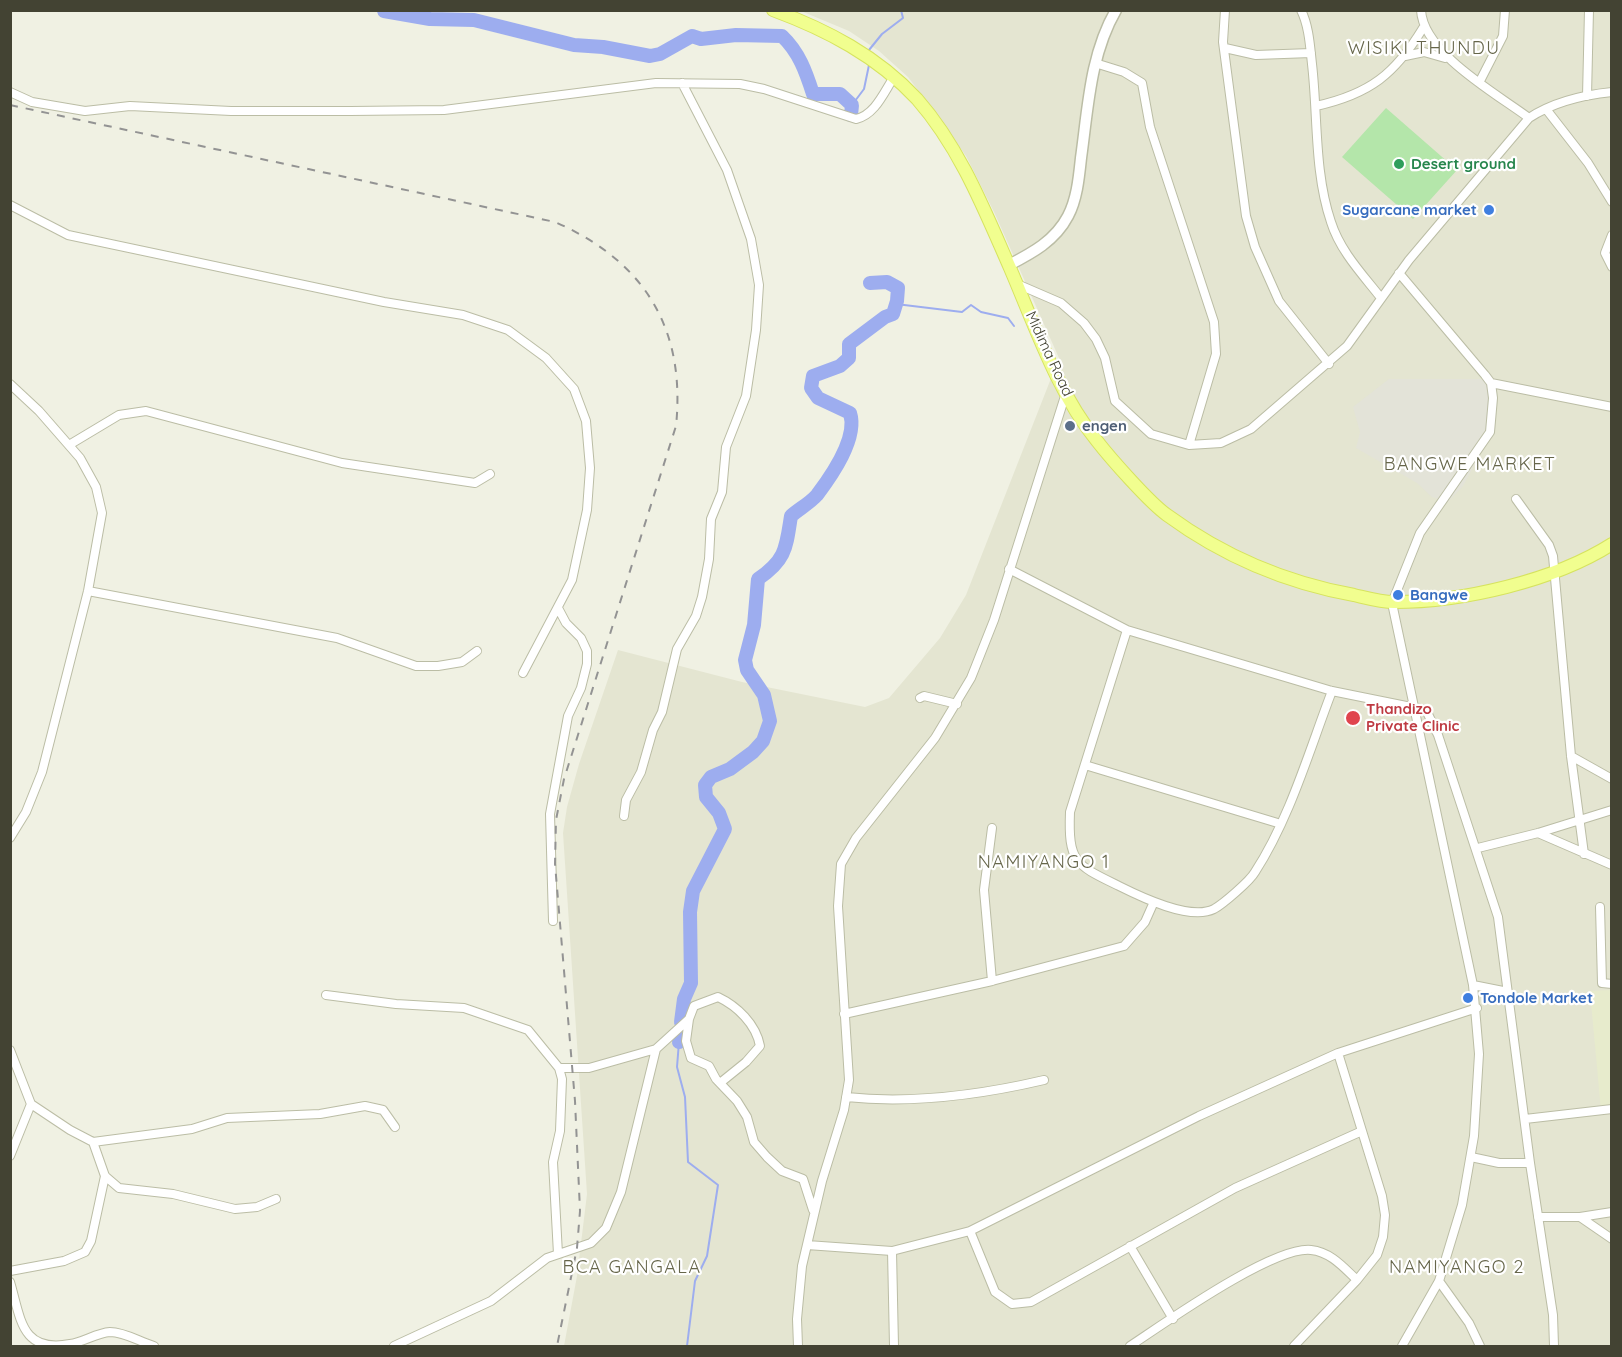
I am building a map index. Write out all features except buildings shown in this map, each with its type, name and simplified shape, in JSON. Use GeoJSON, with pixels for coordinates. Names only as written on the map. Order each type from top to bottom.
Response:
{"type":"FeatureCollection","features":[{"type":"Feature","properties":{"kind":"main road","name":"Midima Road"},"geometry":{"type":"LineString","coordinates":[[773,10],[832,35],[894,77],[916,98],[946,138],[971,181],[1066,393],[1096,441],[1165,514],[1242,560],[1273,574],[1339,592],[1392,603],[1490,591],[1554,573],[1611,544]]}},
{"type":"Feature","properties":{"kind":"street"},"geometry":{"type":"LineString","coordinates":[[1009,265],[1037,251],[1068,217],[1078,180],[1095,63],[1116,10]]}},
{"type":"Feature","properties":{"kind":"street"},"geometry":{"type":"LineString","coordinates":[[1225,10],[1225,48],[1246,216],[1255,247],[1279,301],[1329,364]]}},
{"type":"Feature","properties":{"kind":"street"},"geometry":{"type":"LineString","coordinates":[[1313,10],[1302,13],[1311,53],[1317,106],[1320,171],[1330,220],[1343,247],[1381,298]]}},
{"type":"Feature","properties":{"kind":"street"},"geometry":{"type":"LineString","coordinates":[[1421,10],[1423,28],[1448,59],[1529,118]]}},
{"type":"Feature","properties":{"kind":"street"},"geometry":{"type":"LineString","coordinates":[[1480,81],[1503,36],[1505,10]]}},
{"type":"Feature","properties":{"kind":"street"},"geometry":{"type":"LineString","coordinates":[[1587,96],[1589,10]]}},
{"type":"Feature","properties":{"kind":"street"},"geometry":{"type":"LineString","coordinates":[[1317,106],[1356,95],[1371,88],[1405,56],[1423,28]]}},
{"type":"Feature","properties":{"kind":"street"},"geometry":{"type":"LineString","coordinates":[[1225,48],[1256,55],[1311,53]]}},
{"type":"Feature","properties":{"kind":"street"},"geometry":{"type":"LineString","coordinates":[[1405,56],[1424,52],[1448,59]]}},
{"type":"Feature","properties":{"kind":"street"},"geometry":{"type":"LineString","coordinates":[[1095,63],[1124,72],[1142,83],[1150,127],[1216,332],[1216,354],[1189,445]]}},
{"type":"Feature","properties":{"kind":"street"},"geometry":{"type":"LineString","coordinates":[[10,92],[32,102],[85,111],[130,106],[231,111],[444,110],[629,86],[682,83],[740,84],[764,89],[856,119],[865,118],[871,112],[894,77]]}},
{"type":"Feature","properties":{"kind":"street"},"geometry":{"type":"LineString","coordinates":[[624,816],[626,800],[642,772],[653,730],[662,712],[677,649],[696,616],[702,597],[709,559],[711,519],[722,492],[726,447],[746,396],[756,330],[759,285],[751,238],[727,170],[682,83]]}},
{"type":"Feature","properties":{"kind":"street"},"geometry":{"type":"LineString","coordinates":[[1017,284],[1050,296],[1073,311],[1096,339],[1105,358],[1115,401],[1151,434],[1189,445],[1221,443],[1251,429],[1329,364],[1358,333],[1399,273],[1529,118],[1546,109],[1587,96],[1611,92]]}},
{"type":"Feature","properties":{"kind":"street"},"geometry":{"type":"LineString","coordinates":[[1546,109],[1588,163],[1611,202]]}},
{"type":"Feature","properties":{"kind":"street"},"geometry":{"type":"LineString","coordinates":[[10,205],[68,235],[384,302],[463,315],[508,330],[546,358],[574,389],[586,421],[590,468],[587,510],[572,580],[523,674]]}},
{"type":"Feature","properties":{"kind":"street"},"geometry":{"type":"LineString","coordinates":[[1611,235],[1605,253],[1611,267]]}},
{"type":"Feature","properties":{"kind":"street"},"geometry":{"type":"LineString","coordinates":[[1399,273],[1491,382],[1493,398],[1490,432],[1420,533],[1392,603],[1412,709],[1473,985],[1477,1008],[1478,1080],[1471,1157],[1462,1206],[1439,1281],[1402,1347]]}},
{"type":"Feature","properties":{"kind":"street"},"geometry":{"type":"LineString","coordinates":[[1491,382],[1611,407]]}},
{"type":"Feature","properties":{"kind":"street"},"geometry":{"type":"LineString","coordinates":[[10,384],[69,446],[92,476],[100,501],[101,527],[88,591],[42,772],[26,812],[10,838]]}},
{"type":"Feature","properties":{"kind":"street"},"geometry":{"type":"LineString","coordinates":[[798,1347],[799,1290],[807,1245],[846,1097],[849,1072],[838,906],[841,864],[856,838],[935,738],[957,704],[983,649],[1066,393]]}},
{"type":"Feature","properties":{"kind":"street"},"geometry":{"type":"LineString","coordinates":[[69,446],[119,415],[146,411],[342,463],[475,483],[490,474]]}},
{"type":"Feature","properties":{"kind":"street"},"geometry":{"type":"LineString","coordinates":[[1516,499],[1549,545],[1554,573],[1584,855]]}},
{"type":"Feature","properties":{"kind":"street"},"geometry":{"type":"LineString","coordinates":[[1010,569],[1127,630],[1332,691],[1426,710],[1438,735],[1478,848],[1498,917],[1552,1315],[1554,1347]]}},
{"type":"Feature","properties":{"kind":"street"},"geometry":{"type":"LineString","coordinates":[[88,591],[337,638],[416,666],[438,666],[462,662],[477,651]]}},
{"type":"Feature","properties":{"kind":"street"},"geometry":{"type":"LineString","coordinates":[[553,921],[550,814],[568,716],[581,688],[587,664],[587,651],[581,638],[566,623],[558,608]]}},
{"type":"Feature","properties":{"kind":"street"},"geometry":{"type":"LineString","coordinates":[[1127,630],[1069,821],[1069,840],[1080,867],[1153,904],[1197,912],[1214,909],[1254,875],[1281,824],[1332,691]]}},
{"type":"Feature","properties":{"kind":"street"},"geometry":{"type":"LineString","coordinates":[[920,698],[924,696],[957,704]]}},
{"type":"Feature","properties":{"kind":"street"},"geometry":{"type":"LineString","coordinates":[[1572,756],[1611,779]]}},
{"type":"Feature","properties":{"kind":"street"},"geometry":{"type":"LineString","coordinates":[[1085,765],[1281,824]]}},
{"type":"Feature","properties":{"kind":"street"},"geometry":{"type":"LineString","coordinates":[[1478,848],[1538,833],[1611,810]]}},
{"type":"Feature","properties":{"kind":"street"},"geometry":{"type":"LineString","coordinates":[[992,828],[984,890],[992,981]]}},
{"type":"Feature","properties":{"kind":"street"},"geometry":{"type":"LineString","coordinates":[[1538,833],[1611,865]]}},
{"type":"Feature","properties":{"kind":"street"},"geometry":{"type":"LineString","coordinates":[[844,1014],[992,981],[1124,946],[1145,922],[1153,904]]}},
{"type":"Feature","properties":{"kind":"street"},"geometry":{"type":"LineString","coordinates":[[1600,907],[1602,983],[1611,984]]}},
{"type":"Feature","properties":{"kind":"street"},"geometry":{"type":"LineString","coordinates":[[1473,985],[1508,992]]}},
{"type":"Feature","properties":{"kind":"street"},"geometry":{"type":"LineString","coordinates":[[326,995],[396,1004],[464,1008],[528,1030],[559,1068],[562,1079],[560,1131],[553,1161],[558,1254]]}},
{"type":"Feature","properties":{"kind":"street"},"geometry":{"type":"LineString","coordinates":[[720,1083],[760,1046],[755,1030],[743,1015],[718,998],[694,1006],[689,1019],[687,1050],[691,1058],[709,1066],[720,1083],[743,1109],[754,1142],[766,1157],[782,1171],[803,1179],[814,1214]]}},
{"type":"Feature","properties":{"kind":"street"},"geometry":{"type":"LineString","coordinates":[[807,1245],[892,1251],[970,1231],[1199,1116],[1338,1053],[1477,1008]]}},
{"type":"Feature","properties":{"kind":"street"},"geometry":{"type":"LineString","coordinates":[[559,1068],[589,1068],[656,1049],[689,1019]]}},
{"type":"Feature","properties":{"kind":"street"},"geometry":{"type":"LineString","coordinates":[[394,1347],[491,1301],[541,1262],[591,1243],[606,1228],[613,1215],[634,1144],[640,1105],[656,1049]]}},
{"type":"Feature","properties":{"kind":"street"},"geometry":{"type":"LineString","coordinates":[[10,1050],[31,1104],[70,1131],[93,1142],[192,1129],[222,1119],[320,1114],[365,1106],[382,1110],[395,1127]]}},
{"type":"Feature","properties":{"kind":"street"},"geometry":{"type":"LineString","coordinates":[[1294,1347],[1357,1280],[1377,1255],[1383,1238],[1385,1215],[1382,1196],[1338,1053]]}},
{"type":"Feature","properties":{"kind":"street"},"geometry":{"type":"LineString","coordinates":[[846,1097],[892,1098],[984,1094],[1044,1080]]}},
{"type":"Feature","properties":{"kind":"street"},"geometry":{"type":"LineString","coordinates":[[10,1156],[31,1104]]}},
{"type":"Feature","properties":{"kind":"street"},"geometry":{"type":"LineString","coordinates":[[1525,1119],[1611,1110]]}},
{"type":"Feature","properties":{"kind":"street"},"geometry":{"type":"LineString","coordinates":[[970,1231],[995,1292],[1012,1304],[1031,1302],[1235,1188],[1362,1131]]}},
{"type":"Feature","properties":{"kind":"street"},"geometry":{"type":"LineString","coordinates":[[93,1142],[105,1176],[119,1188],[173,1194],[235,1209],[254,1208],[276,1199]]}},
{"type":"Feature","properties":{"kind":"street"},"geometry":{"type":"LineString","coordinates":[[1471,1157],[1499,1163],[1530,1163]]}},
{"type":"Feature","properties":{"kind":"street"},"geometry":{"type":"LineString","coordinates":[[10,1271],[64,1261],[85,1252],[91,1241],[105,1176]]}},
{"type":"Feature","properties":{"kind":"street"},"geometry":{"type":"LineString","coordinates":[[1538,1217],[1580,1217],[1611,1212]]}},
{"type":"Feature","properties":{"kind":"street"},"geometry":{"type":"LineString","coordinates":[[1580,1217],[1611,1239]]}},
{"type":"Feature","properties":{"kind":"street"},"geometry":{"type":"LineString","coordinates":[[1130,1246],[1173,1318]]}},
{"type":"Feature","properties":{"kind":"street"},"geometry":{"type":"LineString","coordinates":[[892,1251],[894,1347]]}},
{"type":"Feature","properties":{"kind":"street"},"geometry":{"type":"LineString","coordinates":[[1130,1347],[1173,1318],[1283,1255],[1299,1251],[1323,1252],[1357,1280]]}},
{"type":"Feature","properties":{"kind":"street"},"geometry":{"type":"LineString","coordinates":[[1439,1281],[1469,1323],[1480,1347]]}},
{"type":"Feature","properties":{"kind":"street"},"geometry":{"type":"LineString","coordinates":[[10,1282],[21,1320],[30,1338],[45,1345],[62,1346],[110,1332],[121,1333],[154,1347]]}},
{"type":"Feature","properties":{"kind":"shaded area","name":"Bangwe"},"geometry":{"type":"Polygon","coordinates":[[[801,11],[1611,11],[1611,1346],[564,1346],[577,1276],[587,1194],[563,833],[567,807],[579,764],[618,650],[742,682],[865,707],[889,698],[940,638],[966,595],[1059,358],[995,214],[966,156],[932,109],[908,77],[879,51],[849,31],[801,11]]]}},
{"type":"Feature","properties":{"kind":"shaded area"},"geometry":{"type":"Polygon","coordinates":[[[1389,379],[1486,379],[1495,405],[1492,432],[1463,486],[1448,502],[1432,497],[1417,483],[1356,448],[1360,432],[1353,407],[1389,379]]]}},
{"type":"Feature","properties":{"kind":"shaded area"},"geometry":{"type":"Polygon","coordinates":[[[1611,990],[1611,1109],[1601,1111],[1590,991],[1611,990]]]}},
{"type":"Feature","properties":{"kind":"green space","name":"Desert ground"},"geometry":{"type":"Polygon","coordinates":[[[1386,108],[1457,170],[1413,219],[1342,157],[1386,108]]]}},
{"type":"Feature","properties":{"kind":"waterway"},"geometry":{"type":"LineString","coordinates":[[869,50],[882,34],[903,18],[901,10]]}},
{"type":"Feature","properties":{"kind":"waterway"},"geometry":{"type":"LineString","coordinates":[[384,11],[430,19],[474,20],[574,45],[603,47],[650,56],[660,54],[692,36],[701,39],[736,35],[782,36],[805,70],[813,94],[840,94],[852,105],[851,115]]}},
{"type":"Feature","properties":{"kind":"waterway"},"geometry":{"type":"LineString","coordinates":[[852,105],[864,89],[869,65]]}},
{"type":"Feature","properties":{"kind":"waterway"},"geometry":{"type":"LineString","coordinates":[[681,1022],[684,999],[691,983],[690,912],[693,891],[725,829],[719,813],[706,797],[705,785],[711,777],[730,769],[753,752],[763,741],[770,721],[764,695],[747,670],[745,660],[754,625],[758,579],[774,566],[783,552],[791,516],[817,495],[830,477],[847,445],[850,434],[850,413],[818,398],[811,388],[813,376],[840,366],[849,358],[849,344],[885,317],[893,314],[898,288],[887,282],[870,283]]}},
{"type":"Feature","properties":{"kind":"waterway"},"geometry":{"type":"LineString","coordinates":[[896,304],[962,312],[971,305],[981,312],[1008,318],[1014,326]]}},
{"type":"Feature","properties":{"kind":"waterway"},"geometry":{"type":"LineString","coordinates":[[679,1042],[681,1029]]}},
{"type":"Feature","properties":{"kind":"waterway"},"geometry":{"type":"LineString","coordinates":[[679,1042],[677,1067],[685,1097],[688,1162],[718,1185],[707,1256],[695,1281],[687,1346]]}},
{"type":"Feature","properties":{"kind":"railway"},"geometry":{"type":"LineString","coordinates":[[10,105],[555,222],[586,238],[613,257],[635,278],[653,302],[666,329],[674,358],[677,391],[676,426],[564,779],[556,820],[555,864],[575,1101],[580,1211],[577,1248],[557,1346]]}},
{"type":"Feature","properties":{"kind":"place","name":"Desert ground"},"geometry":{"type":"Point","coordinates":[1399,164]}},
{"type":"Feature","properties":{"kind":"place","name":"Sugarcane market"},"geometry":{"type":"Point","coordinates":[1489,210]}},
{"type":"Feature","properties":{"kind":"place","name":"engen"},"geometry":{"type":"Point","coordinates":[1070,426]}},
{"type":"Feature","properties":{"kind":"place","name":"Bangwe"},"geometry":{"type":"Point","coordinates":[1398,595]}},
{"type":"Feature","properties":{"kind":"place","name":"Thandizo Private Clinic"},"geometry":{"type":"Point","coordinates":[1353,718]}},
{"type":"Feature","properties":{"kind":"place","name":"Tondole Market"},"geometry":{"type":"Point","coordinates":[1468,998]}},
{"type":"Feature","properties":{"kind":"district","name":"WISIKI THUNDU"},"geometry":{"type":"Point","coordinates":[1424,49]}},
{"type":"Feature","properties":{"kind":"district","name":"BANGWE MARKET"},"geometry":{"type":"Point","coordinates":[1470,465]}},
{"type":"Feature","properties":{"kind":"district","name":"NAMIYANGO 1"},"geometry":{"type":"Point","coordinates":[1044,863]}},
{"type":"Feature","properties":{"kind":"district","name":"BCA GANGALA"},"geometry":{"type":"Point","coordinates":[632,1268]}},
{"type":"Feature","properties":{"kind":"district","name":"NAMIYANGO 2"},"geometry":{"type":"Point","coordinates":[1457,1268]}}]}
